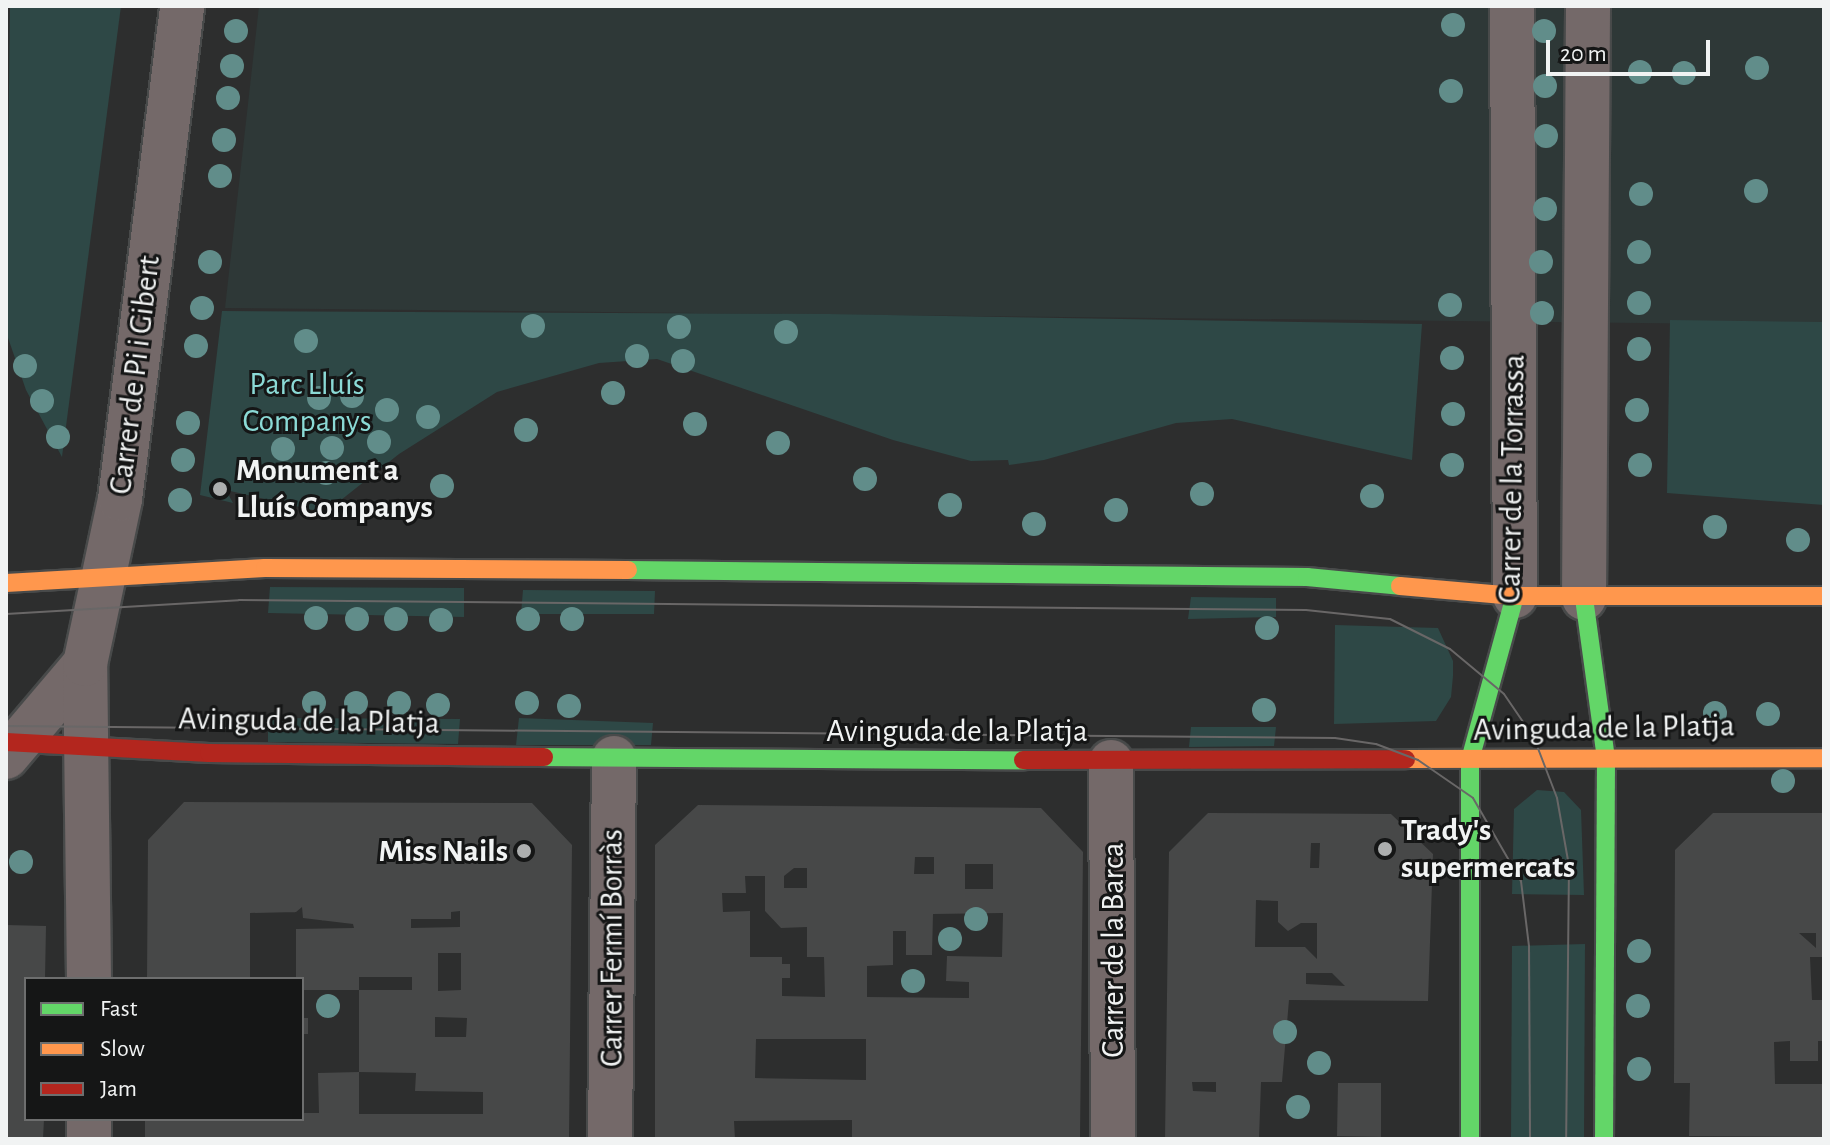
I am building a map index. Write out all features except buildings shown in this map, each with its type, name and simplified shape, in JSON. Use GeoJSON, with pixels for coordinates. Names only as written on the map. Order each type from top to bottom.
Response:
{"type":"FeatureCollection","features":[{"type":"Feature","properties":{"kind":"street","name":"Carrer de Pi i Gibert"},"geometry":{"type":"LineString","coordinates":[[89,977],[89,743],[85,664],[124,476],[182,6]]}},
{"type":"Feature","properties":{"kind":"street","name":"Carrer de la Torrassa"},"geometry":{"type":"LineString","coordinates":[[1470,1139],[1470,760],[1515,596],[1512,6]]}},
{"type":"Feature","properties":{"kind":"street"},"geometry":{"type":"LineString","coordinates":[[1588,6],[1584,598],[1606,759],[1604,1139]]}},
{"type":"Feature","properties":{"kind":"street"},"geometry":{"type":"LineString","coordinates":[[6,583],[265,568],[1307,577],[1515,596],[1824,596]]}},
{"type":"Feature","properties":{"kind":"street"},"geometry":{"type":"LineString","coordinates":[[9,747],[85,664]]}},
{"type":"Feature","properties":{"kind":"street","name":"Avinguda de la Platja"},"geometry":{"type":"LineString","coordinates":[[9,747],[89,743],[209,753],[1111,762],[1824,758]]}},
{"type":"Feature","properties":{"kind":"street","name":"Carrer Fermí Borràs"},"geometry":{"type":"LineString","coordinates":[[610,1139],[614,758]]}},
{"type":"Feature","properties":{"kind":"street","name":"Carrer de la Barca"},"geometry":{"type":"LineString","coordinates":[[1111,762],[1113,1139]]}},
{"type":"Feature","properties":{"kind":"shaded area"},"geometry":{"type":"Polygon","coordinates":[[[259,6],[1824,6],[1824,325],[225,308],[259,6]]]}},
{"type":"Feature","properties":{"kind":"green space"},"geometry":{"type":"Polygon","coordinates":[[[10,6],[121,6],[62,457],[26,390],[6,332],[10,6]]]}},
{"type":"Feature","properties":{"kind":"green space","name":"Parc Lluís Companys"},"geometry":{"type":"Polygon","coordinates":[[[222,311],[828,314],[1422,324],[1412,460],[1232,419],[1176,423],[1044,460],[1009,465],[1008,460],[971,461],[893,440],[657,359],[599,363],[497,392],[399,454],[336,504],[316,496],[317,511],[226,490],[233,503],[200,495],[222,311]]]}},
{"type":"Feature","properties":{"kind":"green space"},"geometry":{"type":"Polygon","coordinates":[[[1670,320],[1824,322],[1824,505],[1667,493],[1670,320]]]}},
{"type":"Feature","properties":{"kind":"green space"},"geometry":{"type":"Polygon","coordinates":[[[270,587],[464,588],[464,617],[268,613],[270,587]]]}},
{"type":"Feature","properties":{"kind":"green space"},"geometry":{"type":"Polygon","coordinates":[[[523,590],[655,591],[654,614],[521,614],[523,590]]]}},
{"type":"Feature","properties":{"kind":"green space"},"geometry":{"type":"Polygon","coordinates":[[[1191,597],[1276,598],[1276,617],[1188,619],[1191,597]]]}},
{"type":"Feature","properties":{"kind":"green space"},"geometry":{"type":"Polygon","coordinates":[[[1335,625],[1438,628],[1453,661],[1453,676],[1451,697],[1436,721],[1334,724],[1335,625]]]}},
{"type":"Feature","properties":{"kind":"green space"},"geometry":{"type":"Polygon","coordinates":[[[268,718],[460,719],[458,744],[268,742],[268,718]]]}},
{"type":"Feature","properties":{"kind":"green space"},"geometry":{"type":"Polygon","coordinates":[[[519,718],[653,723],[651,745],[516,745],[519,718]]]}},
{"type":"Feature","properties":{"kind":"green space"},"geometry":{"type":"Polygon","coordinates":[[[1191,727],[1276,727],[1274,746],[1189,747],[1191,727]]]}},
{"type":"Feature","properties":{"kind":"green space"},"geometry":{"type":"Polygon","coordinates":[[[1537,790],[1564,792],[1581,810],[1584,895],[1512,894],[1514,809],[1537,790]]]}},
{"type":"Feature","properties":{"kind":"green space"},"geometry":{"type":"Polygon","coordinates":[[[1585,944],[1584,1139],[1511,1139],[1512,946],[1585,944]]]}},
{"type":"Feature","properties":{"kind":"tram line"},"geometry":{"type":"LineString","coordinates":[[6,614],[239,600],[1306,610],[1390,619],[1450,649],[1504,694],[1534,738],[1557,798],[1569,866],[1566,1139]]}},
{"type":"Feature","properties":{"kind":"tram line"},"geometry":{"type":"LineString","coordinates":[[6,726],[1335,738],[1376,744],[1418,760],[1473,798],[1521,881],[1529,946],[1530,1139]]}},
{"type":"Feature","properties":{"kind":"traffic: fast"},"geometry":{"type":"LineString","coordinates":[[628,570],[1307,577],[1400,586]]}},
{"type":"Feature","properties":{"kind":"traffic: fast"},"geometry":{"type":"LineString","coordinates":[[1470,1139],[1470,760],[1515,596]]}},
{"type":"Feature","properties":{"kind":"traffic: fast"},"geometry":{"type":"LineString","coordinates":[[1584,598],[1606,759],[1604,1139]]}},
{"type":"Feature","properties":{"kind":"traffic: fast"},"geometry":{"type":"LineString","coordinates":[[544,757],[1023,760]]}},
{"type":"Feature","properties":{"kind":"traffic: slow"},"geometry":{"type":"LineString","coordinates":[[6,583],[265,568],[628,570]]}},
{"type":"Feature","properties":{"kind":"traffic: slow"},"geometry":{"type":"LineString","coordinates":[[1400,586],[1515,596],[1824,596]]}},
{"type":"Feature","properties":{"kind":"traffic: slow"},"geometry":{"type":"LineString","coordinates":[[1406,759],[1824,758]]}},
{"type":"Feature","properties":{"kind":"traffic: jam"},"geometry":{"type":"LineString","coordinates":[[6,742],[209,753],[544,757]]}},
{"type":"Feature","properties":{"kind":"traffic: jam"},"geometry":{"type":"LineString","coordinates":[[1023,760],[1406,759]]}},
{"type":"Feature","properties":{"kind":"place","name":"Monument a Lluís Companys"},"geometry":{"type":"Point","coordinates":[220,489]}},
{"type":"Feature","properties":{"kind":"place","name":"Trady's supermercats"},"geometry":{"type":"Point","coordinates":[1385,849]}},
{"type":"Feature","properties":{"kind":"place","name":"Miss Nails"},"geometry":{"type":"Point","coordinates":[524,851]}}]}
